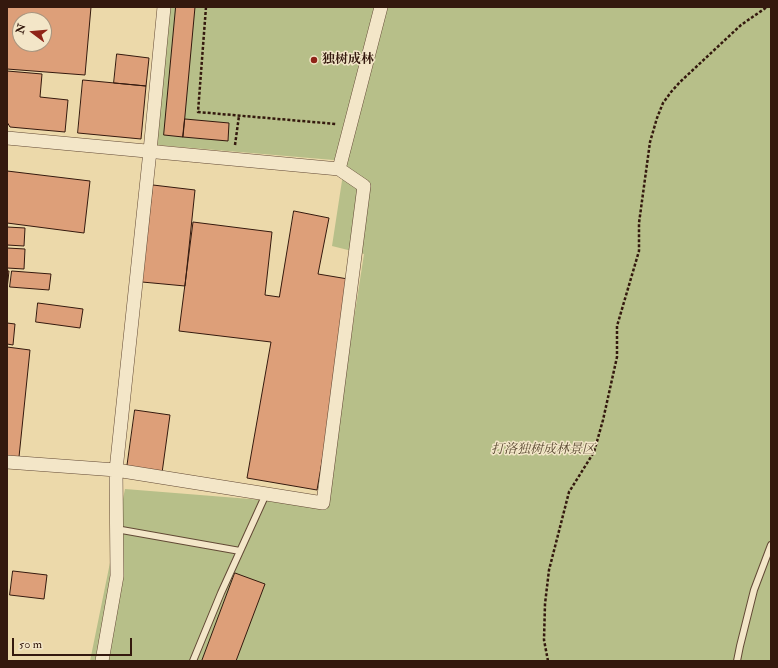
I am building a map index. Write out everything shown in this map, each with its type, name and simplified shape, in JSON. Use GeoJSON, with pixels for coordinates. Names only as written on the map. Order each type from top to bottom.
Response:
{"type":"FeatureCollection","features":[{"type":"Feature","properties":{"kind":"street"},"geometry":{"type":"LineString","coordinates":[[102,661],[117,576],[116,470],[164,7]]}},
{"type":"Feature","properties":{"kind":"street"},"geometry":{"type":"LineString","coordinates":[[338,169],[381,7]]}},
{"type":"Feature","properties":{"kind":"street"},"geometry":{"type":"LineString","coordinates":[[7,138],[338,169],[364,186],[323,503],[116,470],[7,462]]}},
{"type":"Feature","properties":{"kind":"lane"},"geometry":{"type":"LineString","coordinates":[[193,661],[266,493]]}},
{"type":"Feature","properties":{"kind":"lane"},"geometry":{"type":"LineString","coordinates":[[116,529],[240,551]]}},
{"type":"Feature","properties":{"kind":"lane"},"geometry":{"type":"LineString","coordinates":[[737,661],[754,590],[771,545]]}},
{"type":"Feature","properties":{"kind":"path"},"geometry":{"type":"LineString","coordinates":[[206,7],[198,112],[350,126]]}},
{"type":"Feature","properties":{"kind":"path"},"geometry":{"type":"LineString","coordinates":[[548,661],[544,640],[545,604],[549,570],[569,492],[594,452],[609,398],[617,356],[617,326],[639,251],[639,223],[650,142],[657,118],[663,103],[680,82],[741,25],[767,7]]}},
{"type":"Feature","properties":{"kind":"path"},"geometry":{"type":"LineString","coordinates":[[234,159],[239,116]]}},
{"type":"Feature","properties":{"kind":"green space","name":"打洛独树成林景区"},"geometry":{"type":"Polygon","coordinates":[[[170,7],[771,7],[771,661],[90,661],[125,489],[325,505],[364,254],[332,246],[345,161],[157,145],[170,7]]]}},
{"type":"Feature","properties":{"kind":"building"},"geometry":{"type":"Polygon","coordinates":[[[7,7],[91,7],[85,75],[7,69],[7,7]]]}},
{"type":"Feature","properties":{"kind":"building"},"geometry":{"type":"Polygon","coordinates":[[[176,7],[195,7],[183,137],[164,135],[176,7]]]}},
{"type":"Feature","properties":{"kind":"building"},"geometry":{"type":"Polygon","coordinates":[[[117,54],[149,58],[146,86],[114,83],[117,54]]]}},
{"type":"Feature","properties":{"kind":"building"},"geometry":{"type":"Polygon","coordinates":[[[7,71],[42,74],[40,97],[68,100],[65,132],[10,127],[7,122],[7,71]]]}},
{"type":"Feature","properties":{"kind":"building"},"geometry":{"type":"Polygon","coordinates":[[[83,80],[146,86],[141,139],[78,133],[83,80]]]}},
{"type":"Feature","properties":{"kind":"building"},"geometry":{"type":"Polygon","coordinates":[[[185,119],[229,123],[228,141],[183,137],[185,119]]]}},
{"type":"Feature","properties":{"kind":"building"},"geometry":{"type":"Polygon","coordinates":[[[7,171],[90,181],[84,233],[7,223],[7,171]]]}},
{"type":"Feature","properties":{"kind":"building"},"geometry":{"type":"Polygon","coordinates":[[[153,185],[195,190],[185,286],[142,282],[153,185]]]}},
{"type":"Feature","properties":{"kind":"building"},"geometry":{"type":"Polygon","coordinates":[[[294,211],[329,218],[318,274],[354,280],[317,490],[247,478],[271,342],[179,331],[193,222],[272,232],[265,295],[279,297],[294,211]]]}},
{"type":"Feature","properties":{"kind":"building"},"geometry":{"type":"Polygon","coordinates":[[[7,227],[25,228],[24,246],[7,245],[7,227]]]}},
{"type":"Feature","properties":{"kind":"building"},"geometry":{"type":"Polygon","coordinates":[[[7,248],[25,249],[24,269],[7,268],[7,248]]]}},
{"type":"Feature","properties":{"kind":"building"},"geometry":{"type":"Polygon","coordinates":[[[7,271],[9,271],[7,289],[7,271]]]}},
{"type":"Feature","properties":{"kind":"building"},"geometry":{"type":"Polygon","coordinates":[[[12,271],[51,274],[49,290],[10,287],[12,271]]]}},
{"type":"Feature","properties":{"kind":"building"},"geometry":{"type":"Polygon","coordinates":[[[38,303],[83,309],[80,328],[36,322],[38,303]]]}},
{"type":"Feature","properties":{"kind":"building"},"geometry":{"type":"Polygon","coordinates":[[[7,323],[15,324],[13,345],[7,344],[7,323]]]}},
{"type":"Feature","properties":{"kind":"building"},"geometry":{"type":"Polygon","coordinates":[[[7,347],[30,350],[19,457],[7,456],[7,347]]]}},
{"type":"Feature","properties":{"kind":"building"},"geometry":{"type":"Polygon","coordinates":[[[135,410],[170,415],[162,473],[127,468],[135,410]]]}},
{"type":"Feature","properties":{"kind":"building"},"geometry":{"type":"Polygon","coordinates":[[[13,571],[47,575],[44,599],[10,595],[13,571]]]}},
{"type":"Feature","properties":{"kind":"building"},"geometry":{"type":"Polygon","coordinates":[[[235,573],[265,584],[236,661],[202,661],[235,573]]]}},
{"type":"Feature","properties":{"kind":"place","name":"独树成林"},"geometry":{"type":"Point","coordinates":[314,60]}}]}
